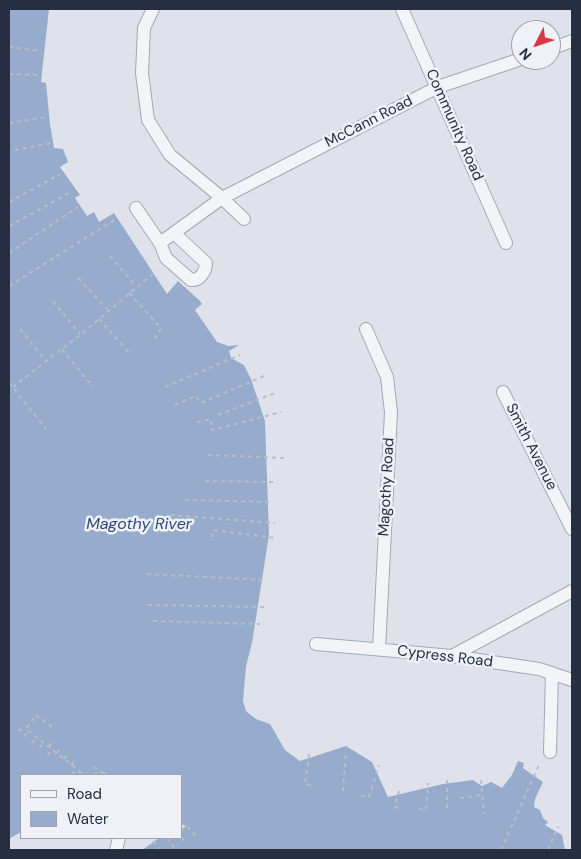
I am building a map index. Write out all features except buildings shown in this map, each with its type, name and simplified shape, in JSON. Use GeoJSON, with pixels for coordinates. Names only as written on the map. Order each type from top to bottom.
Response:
{"type":"FeatureCollection","features":[{"type":"Feature","properties":{"kind":"street"},"geometry":{"type":"LineString","coordinates":[[153,9],[144,28],[142,73],[148,120],[170,155],[244,219]]}},
{"type":"Feature","properties":{"kind":"street","name":"Community Road"},"geometry":{"type":"LineString","coordinates":[[402,9],[506,243]]}},
{"type":"Feature","properties":{"kind":"street","name":"McCann Road"},"geometry":{"type":"LineString","coordinates":[[160,243],[222,198],[438,87],[511,62]]}},
{"type":"Feature","properties":{"kind":"street"},"geometry":{"type":"LineString","coordinates":[[136,208],[160,243],[166,258],[192,280],[199,279],[206,267],[206,263],[174,233]]}},
{"type":"Feature","properties":{"kind":"street","name":"Magothy Road"},"geometry":{"type":"LineString","coordinates":[[366,329],[387,377],[391,412],[379,649]]}},
{"type":"Feature","properties":{"kind":"street","name":"Smith Avenue"},"geometry":{"type":"LineString","coordinates":[[503,392],[572,529]]}},
{"type":"Feature","properties":{"kind":"street"},"geometry":{"type":"LineString","coordinates":[[452,656],[572,592]]}},
{"type":"Feature","properties":{"kind":"street","name":"Cypress Road"},"geometry":{"type":"LineString","coordinates":[[316,644],[452,656],[539,669],[572,680]]}},
{"type":"Feature","properties":{"kind":"street"},"geometry":{"type":"LineString","coordinates":[[550,752],[552,673]]}},
{"type":"Feature","properties":{"kind":"path"},"geometry":{"type":"LineString","coordinates":[[9,47],[42,51]]}},
{"type":"Feature","properties":{"kind":"path"},"geometry":{"type":"LineString","coordinates":[[9,74],[39,75]]}},
{"type":"Feature","properties":{"kind":"path"},"geometry":{"type":"LineString","coordinates":[[9,122],[48,117]]}},
{"type":"Feature","properties":{"kind":"path"},"geometry":{"type":"LineString","coordinates":[[15,150],[52,143]]}},
{"type":"Feature","properties":{"kind":"path"},"geometry":{"type":"LineString","coordinates":[[9,202],[60,174]]}},
{"type":"Feature","properties":{"kind":"path"},"geometry":{"type":"LineString","coordinates":[[9,226],[69,193]]}},
{"type":"Feature","properties":{"kind":"path"},"geometry":{"type":"LineString","coordinates":[[9,253],[78,207]]}},
{"type":"Feature","properties":{"kind":"path"},"geometry":{"type":"LineString","coordinates":[[9,286],[116,219]]}},
{"type":"Feature","properties":{"kind":"path"},"geometry":{"type":"LineString","coordinates":[[110,256],[136,286]]}},
{"type":"Feature","properties":{"kind":"path"},"geometry":{"type":"LineString","coordinates":[[98,318],[154,272]]}},
{"type":"Feature","properties":{"kind":"path"},"geometry":{"type":"LineString","coordinates":[[78,278],[108,310]]}},
{"type":"Feature","properties":{"kind":"path"},"geometry":{"type":"LineString","coordinates":[[13,387],[80,335],[130,292]]}},
{"type":"Feature","properties":{"kind":"path"},"geometry":{"type":"LineString","coordinates":[[130,292],[161,328],[154,340]]}},
{"type":"Feature","properties":{"kind":"path"},"geometry":{"type":"LineString","coordinates":[[53,301],[80,335]]}},
{"type":"Feature","properties":{"kind":"path"},"geometry":{"type":"LineString","coordinates":[[98,318],[130,354]]}},
{"type":"Feature","properties":{"kind":"path"},"geometry":{"type":"LineString","coordinates":[[20,329],[46,361]]}},
{"type":"Feature","properties":{"kind":"path"},"geometry":{"type":"LineString","coordinates":[[62,349],[93,387]]}},
{"type":"Feature","properties":{"kind":"path"},"geometry":{"type":"LineString","coordinates":[[165,387],[240,355]]}},
{"type":"Feature","properties":{"kind":"path"},"geometry":{"type":"LineString","coordinates":[[175,405],[196,396],[201,403],[264,376]]}},
{"type":"Feature","properties":{"kind":"path"},"geometry":{"type":"LineString","coordinates":[[9,382],[46,428]]}},
{"type":"Feature","properties":{"kind":"path"},"geometry":{"type":"LineString","coordinates":[[218,415],[275,393]]}},
{"type":"Feature","properties":{"kind":"path"},"geometry":{"type":"LineString","coordinates":[[197,422],[211,419],[212,430],[281,412]]}},
{"type":"Feature","properties":{"kind":"path"},"geometry":{"type":"LineString","coordinates":[[208,455],[285,458]]}},
{"type":"Feature","properties":{"kind":"path"},"geometry":{"type":"LineString","coordinates":[[205,481],[276,482]]}},
{"type":"Feature","properties":{"kind":"path"},"geometry":{"type":"LineString","coordinates":[[185,500],[273,502]]}},
{"type":"Feature","properties":{"kind":"path"},"geometry":{"type":"LineString","coordinates":[[170,515],[275,522]]}},
{"type":"Feature","properties":{"kind":"path"},"geometry":{"type":"LineString","coordinates":[[212,537],[213,530],[276,538]]}},
{"type":"Feature","properties":{"kind":"path"},"geometry":{"type":"LineString","coordinates":[[147,574],[267,580]]}},
{"type":"Feature","properties":{"kind":"path"},"geometry":{"type":"LineString","coordinates":[[148,605],[265,607]]}},
{"type":"Feature","properties":{"kind":"path"},"geometry":{"type":"LineString","coordinates":[[153,621],[260,624]]}},
{"type":"Feature","properties":{"kind":"path"},"geometry":{"type":"LineString","coordinates":[[24,736],[36,715],[52,727]]}},
{"type":"Feature","properties":{"kind":"path"},"geometry":{"type":"LineString","coordinates":[[18,730],[27,730],[81,774]]}},
{"type":"Feature","properties":{"kind":"path"},"geometry":{"type":"LineString","coordinates":[[32,742],[36,737]]}},
{"type":"Feature","properties":{"kind":"path"},"geometry":{"type":"LineString","coordinates":[[49,747],[53,742]]}},
{"type":"Feature","properties":{"kind":"path"},"geometry":{"type":"LineString","coordinates":[[40,748],[44,743]]}},
{"type":"Feature","properties":{"kind":"path"},"geometry":{"type":"LineString","coordinates":[[57,753],[61,747]]}},
{"type":"Feature","properties":{"kind":"path"},"geometry":{"type":"LineString","coordinates":[[48,755],[52,750]]}},
{"type":"Feature","properties":{"kind":"path"},"geometry":{"type":"LineString","coordinates":[[344,791],[346,752]]}},
{"type":"Feature","properties":{"kind":"path"},"geometry":{"type":"LineString","coordinates":[[64,759],[68,753]]}},
{"type":"Feature","properties":{"kind":"path"},"geometry":{"type":"LineString","coordinates":[[309,754],[305,784],[314,786]]}},
{"type":"Feature","properties":{"kind":"path"},"geometry":{"type":"LineString","coordinates":[[57,761],[60,756]]}},
{"type":"Feature","properties":{"kind":"path"},"geometry":{"type":"LineString","coordinates":[[71,765],[76,759]]}},
{"type":"Feature","properties":{"kind":"path"},"geometry":{"type":"LineString","coordinates":[[65,766],[68,762]]}},
{"type":"Feature","properties":{"kind":"path"},"geometry":{"type":"LineString","coordinates":[[361,796],[368,797],[379,765]]}},
{"type":"Feature","properties":{"kind":"path"},"geometry":{"type":"LineString","coordinates":[[501,850],[539,765]]}},
{"type":"Feature","properties":{"kind":"path"},"geometry":{"type":"LineString","coordinates":[[94,766],[104,774]]}},
{"type":"Feature","properties":{"kind":"path"},"geometry":{"type":"LineString","coordinates":[[72,774],[77,769]]}},
{"type":"Feature","properties":{"kind":"path"},"geometry":{"type":"LineString","coordinates":[[447,780],[447,808]]}},
{"type":"Feature","properties":{"kind":"path"},"geometry":{"type":"LineString","coordinates":[[481,780],[484,814]]}},
{"type":"Feature","properties":{"kind":"path"},"geometry":{"type":"LineString","coordinates":[[419,809],[426,810],[428,783]]}},
{"type":"Feature","properties":{"kind":"path"},"geometry":{"type":"LineString","coordinates":[[399,791],[395,807],[401,808]]}},
{"type":"Feature","properties":{"kind":"path"},"geometry":{"type":"LineString","coordinates":[[460,798],[482,795]]}},
{"type":"Feature","properties":{"kind":"path"},"geometry":{"type":"LineString","coordinates":[[182,829],[187,826],[196,836]]}},
{"type":"Feature","properties":{"kind":"path"},"geometry":{"type":"LineString","coordinates":[[548,850],[558,827]]}},
{"type":"Feature","properties":{"kind":"path"},"geometry":{"type":"LineString","coordinates":[[168,839],[176,850]]}},
{"type":"Feature","properties":{"kind":"path"},"geometry":{"type":"LineString","coordinates":[[153,841],[159,850]]}},
{"type":"Feature","properties":{"kind":"water","name":"Magothy River"},"geometry":{"type":"Polygon","coordinates":[[[9,9],[49,9],[41,82],[46,83],[54,148],[63,149],[68,162],[60,167],[80,195],[75,198],[87,216],[94,212],[99,222],[114,213],[167,294],[178,281],[202,304],[195,310],[217,342],[228,346],[239,345],[229,351],[231,358],[244,365],[251,379],[265,421],[269,535],[252,643],[246,666],[243,701],[246,711],[256,719],[270,724],[285,750],[300,761],[346,746],[372,762],[388,797],[443,784],[473,780],[482,786],[491,782],[502,788],[512,775],[518,761],[524,763],[523,768],[543,782],[535,799],[534,807],[540,810],[543,818],[548,822],[545,825],[562,835],[565,850],[142,850],[158,839],[182,839],[182,829],[186,826],[182,824],[182,774],[20,774],[20,833],[9,839],[9,9]]]}}]}
